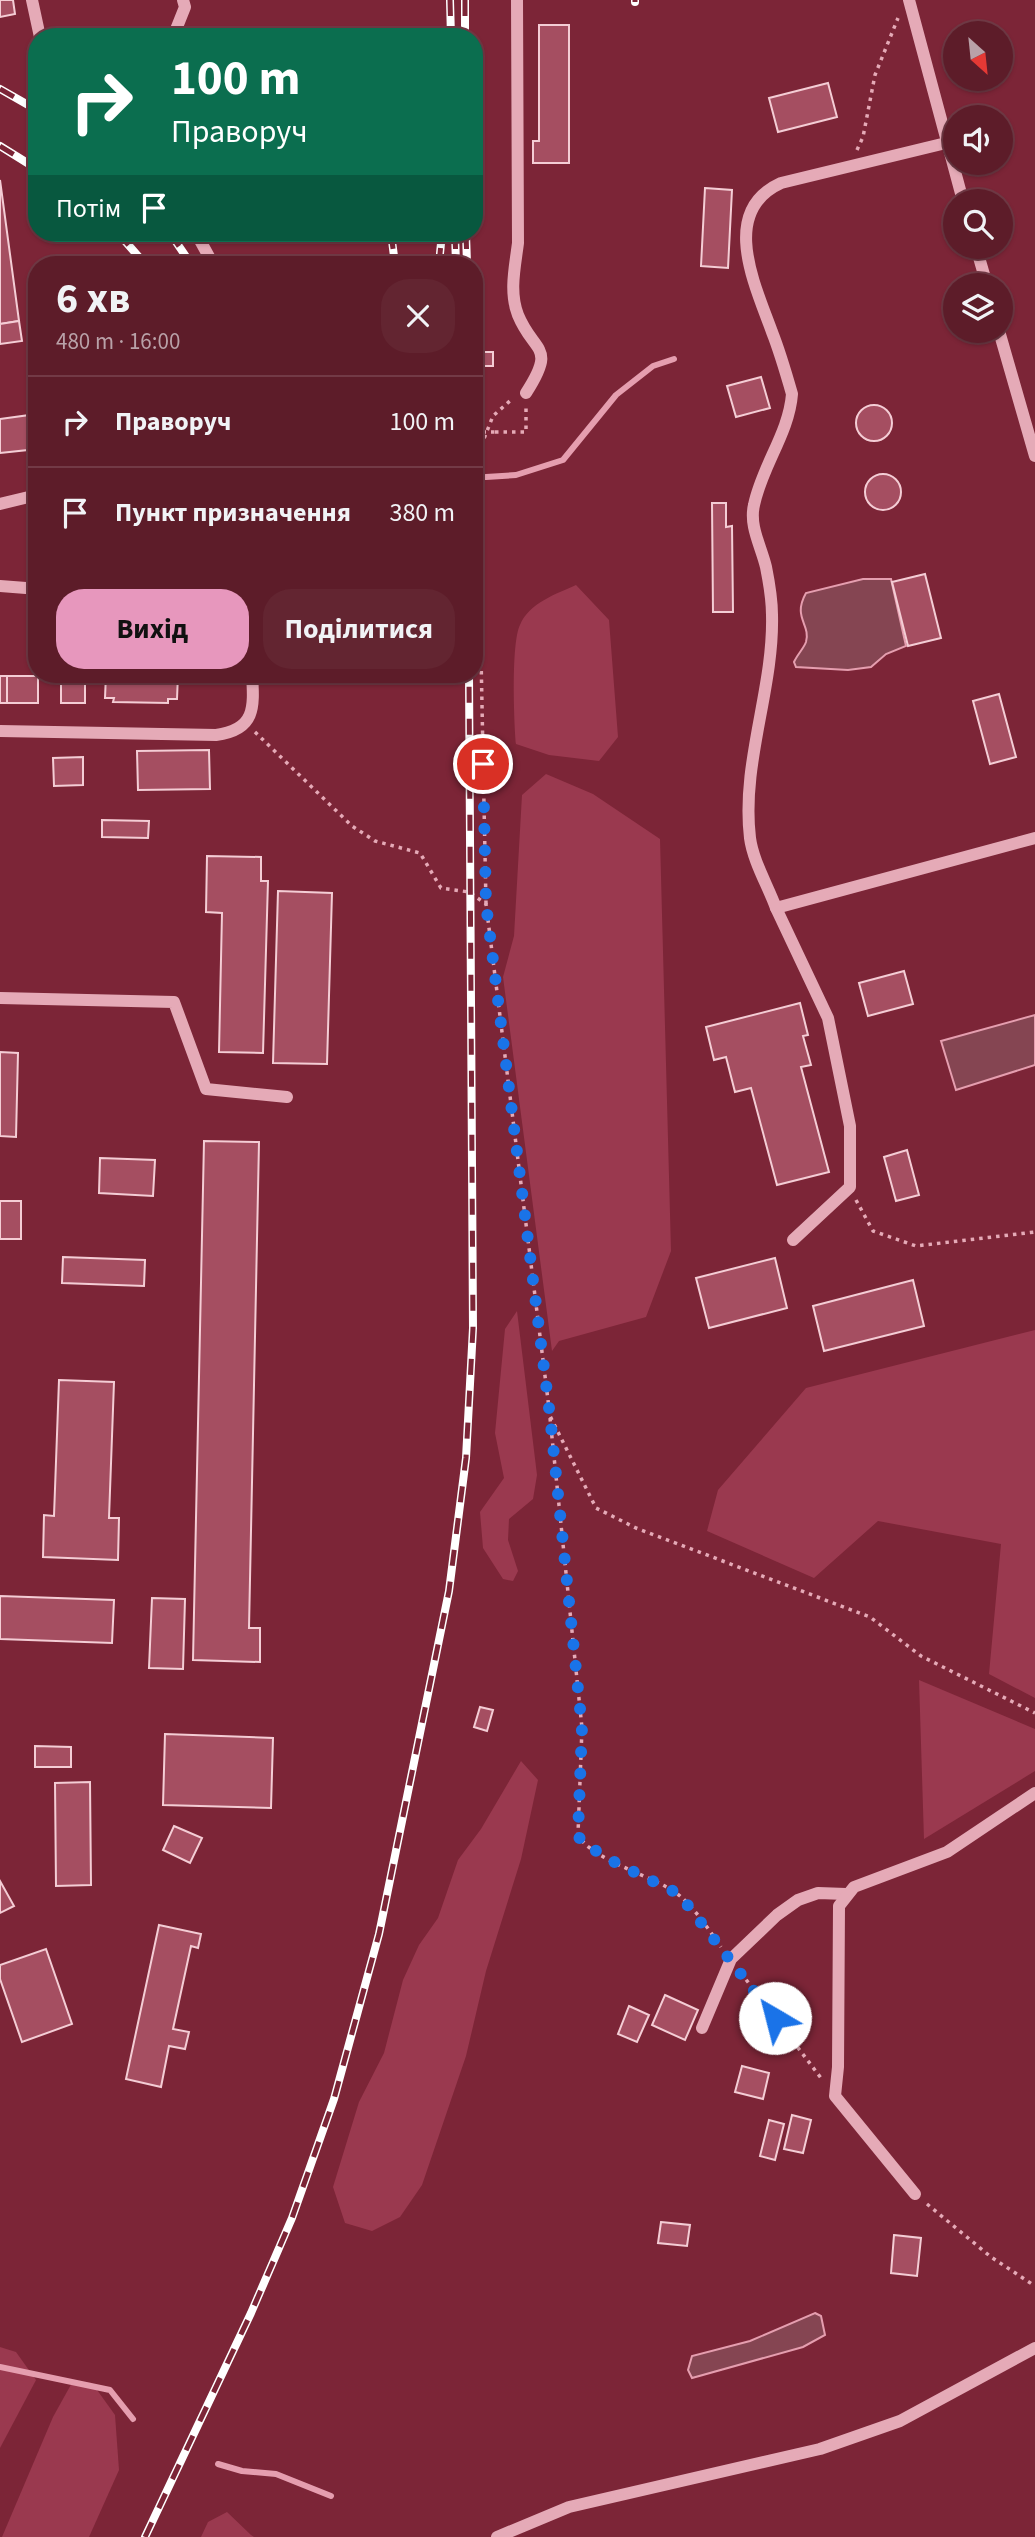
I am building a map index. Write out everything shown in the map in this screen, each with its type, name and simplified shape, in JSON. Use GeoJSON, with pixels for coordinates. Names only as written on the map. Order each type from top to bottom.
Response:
{"type":"FeatureCollection","features":[{"type":"Feature","properties":{"kind":"street"},"geometry":{"type":"LineString","coordinates":[[32,0],[38,28]]}},
{"type":"Feature","properties":{"kind":"street"},"geometry":{"type":"LineString","coordinates":[[177,28],[185,7],[183,0]]}},
{"type":"Feature","properties":{"kind":"street"},"geometry":{"type":"LineString","coordinates":[[517,0],[518,243],[512,281],[518,315],[542,349],[540,372],[526,393]]}},
{"type":"Feature","properties":{"kind":"street"},"geometry":{"type":"LineString","coordinates":[[909,0],[943,131]]}},
{"type":"Feature","properties":{"kind":"street"},"geometry":{"type":"LineString","coordinates":[[793,1240],[850,1188],[850,1126],[828,1018],[776,908],[750,839],[751,765],[768,674],[772,614],[766,568],[753,527],[753,507],[770,457],[791,413],[792,394],[745,249],[747,224],[754,203],[764,190],[781,183],[943,144]]}},
{"type":"Feature","properties":{"kind":"street"},"geometry":{"type":"LineString","coordinates":[[1002,343],[1035,456]]}},
{"type":"Feature","properties":{"kind":"street"},"geometry":{"type":"LineString","coordinates":[[0,504],[28,497]]}},
{"type":"Feature","properties":{"kind":"street"},"geometry":{"type":"LineString","coordinates":[[0,586],[26,588]]}},
{"type":"Feature","properties":{"kind":"street"},"geometry":{"type":"LineString","coordinates":[[0,731],[216,736],[233,733],[246,723],[253,711],[253,683]]}},
{"type":"Feature","properties":{"kind":"street"},"geometry":{"type":"LineString","coordinates":[[776,908],[1035,838]]}},
{"type":"Feature","properties":{"kind":"street"},"geometry":{"type":"LineString","coordinates":[[0,998],[174,1002],[206,1089],[287,1097]]}},
{"type":"Feature","properties":{"kind":"street"},"geometry":{"type":"LineString","coordinates":[[915,2194],[835,2096],[838,2067],[839,1906],[854,1887],[947,1852],[1035,1793]]}},
{"type":"Feature","properties":{"kind":"street"},"geometry":{"type":"LineString","coordinates":[[702,2028],[731,1959],[776,1915],[797,1900],[818,1893],[846,1894]]}},
{"type":"Feature","properties":{"kind":"street"},"geometry":{"type":"LineString","coordinates":[[496,2537],[569,2507],[820,2449],[900,2421],[1035,2347]]}},
{"type":"Feature","properties":{"kind":"path"},"geometry":{"type":"LineString","coordinates":[[849,167],[863,136],[875,75],[900,13]]}},
{"type":"Feature","properties":{"kind":"path"},"geometry":{"type":"LineString","coordinates":[[483,432],[526,432],[526,393],[508,401],[493,416],[483,441]]}},
{"type":"Feature","properties":{"kind":"path"},"geometry":{"type":"LineString","coordinates":[[482,683],[486,904],[550,1416],[582,1728],[578,1834],[581,1842],[618,1864],[679,1894],[835,2096]]}},
{"type":"Feature","properties":{"kind":"path"},"geometry":{"type":"LineString","coordinates":[[246,723],[352,826],[375,841],[420,853],[441,888],[469,892],[486,904]]}},
{"type":"Feature","properties":{"kind":"path"},"geometry":{"type":"LineString","coordinates":[[850,1188],[873,1231],[916,1246],[1035,1232]]}},
{"type":"Feature","properties":{"kind":"path"},"geometry":{"type":"LineString","coordinates":[[550,1416],[596,1508],[636,1528],[870,1617],[921,1656],[1035,1713]]}},
{"type":"Feature","properties":{"kind":"path"},"geometry":{"type":"LineString","coordinates":[[915,2194],[991,2257],[1035,2286]]}},
{"type":"Feature","properties":{"kind":"shaded area"},"geometry":{"type":"Polygon","coordinates":[[[863,579],[891,579],[906,646],[886,654],[871,667],[848,670],[796,667],[794,662],[807,636],[801,615],[806,593],[863,579]]]}},
{"type":"Feature","properties":{"kind":"shaded area"},"geometry":{"type":"Polygon","coordinates":[[[576,585],[609,620],[618,737],[599,761],[549,755],[516,744],[514,664],[520,625],[536,605],[576,585]]]}},
{"type":"Feature","properties":{"kind":"shaded area"},"geometry":{"type":"Polygon","coordinates":[[[546,774],[593,794],[660,839],[671,1251],[646,1317],[559,1341],[552,1351],[503,977],[514,936],[522,795],[546,774]]]}},
{"type":"Feature","properties":{"kind":"shaded area"},"geometry":{"type":"Polygon","coordinates":[[[1035,1015],[1035,1065],[956,1090],[941,1041],[1035,1015]]]}},
{"type":"Feature","properties":{"kind":"shaded area"},"geometry":{"type":"Polygon","coordinates":[[[517,1311],[537,1475],[533,1499],[509,1519],[508,1540],[518,1571],[513,1581],[503,1579],[483,1548],[480,1512],[504,1478],[495,1433],[505,1329],[517,1311]]]}},
{"type":"Feature","properties":{"kind":"shaded area"},"geometry":{"type":"Polygon","coordinates":[[[1035,1330],[1035,1698],[989,1674],[1001,1544],[878,1521],[814,1578],[707,1531],[718,1490],[806,1388],[1035,1330]]]}},
{"type":"Feature","properties":{"kind":"shaded area"},"geometry":{"type":"Polygon","coordinates":[[[919,1680],[1035,1729],[1035,1771],[924,1839],[919,1680]]]}},
{"type":"Feature","properties":{"kind":"shaded area"},"geometry":{"type":"Polygon","coordinates":[[[521,1761],[538,1780],[521,1859],[486,1971],[466,2056],[422,2185],[400,2217],[372,2231],[345,2223],[333,2187],[359,2102],[384,2053],[403,1980],[419,1945],[438,1918],[458,1860],[481,1829],[521,1761]]]}},
{"type":"Feature","properties":{"kind":"shaded area"},"geometry":{"type":"Polygon","coordinates":[[[815,2313],[821,2316],[825,2335],[803,2347],[692,2378],[688,2370],[692,2356],[750,2341],[815,2313]]]}},
{"type":"Feature","properties":{"kind":"shaded area"},"geometry":{"type":"Polygon","coordinates":[[[0,2347],[16,2352],[36,2380],[0,2448],[0,2347]]]}},
{"type":"Feature","properties":{"kind":"shaded area"},"geometry":{"type":"Polygon","coordinates":[[[73,2381],[92,2383],[115,2415],[119,2470],[89,2537],[2,2537],[53,2417],[73,2381]]]}},
{"type":"Feature","properties":{"kind":"shaded area"},"geometry":{"type":"Polygon","coordinates":[[[227,2512],[254,2537],[201,2537],[208,2522],[227,2512]]]}},
{"type":"Feature","properties":{"kind":"building"},"geometry":{"type":"Polygon","coordinates":[[[0,0],[13,0],[15,14],[0,17],[0,0]]]}},
{"type":"Feature","properties":{"kind":"building"},"geometry":{"type":"Polygon","coordinates":[[[539,25],[569,25],[569,163],[533,163],[533,141],[539,141],[539,25]]]}},
{"type":"Feature","properties":{"kind":"building"},"geometry":{"type":"Polygon","coordinates":[[[828,83],[837,117],[778,132],[769,98],[828,83]]]}},
{"type":"Feature","properties":{"kind":"building"},"geometry":{"type":"Polygon","coordinates":[[[0,180],[19,321],[0,324],[0,180]]]}},
{"type":"Feature","properties":{"kind":"building"},"geometry":{"type":"Polygon","coordinates":[[[705,188],[732,190],[728,268],[701,266],[705,188]]]}},
{"type":"Feature","properties":{"kind":"building"},"geometry":{"type":"Polygon","coordinates":[[[19,321],[22,341],[0,344],[0,324],[19,321]]]}},
{"type":"Feature","properties":{"kind":"building"},"geometry":{"type":"Polygon","coordinates":[[[483,352],[493,352],[493,366],[483,366],[483,352]]]}},
{"type":"Feature","properties":{"kind":"building"},"geometry":{"type":"Polygon","coordinates":[[[761,377],[770,408],[736,417],[727,386],[761,377]]]}},
{"type":"Feature","properties":{"kind":"building"},"geometry":{"type":"Polygon","coordinates":[[[874,405],[887,410],[892,423],[887,436],[874,441],[861,436],[856,423],[861,410],[874,405]]]}},
{"type":"Feature","properties":{"kind":"building"},"geometry":{"type":"Polygon","coordinates":[[[28,415],[28,450],[0,453],[0,419],[28,415]]]}},
{"type":"Feature","properties":{"kind":"building"},"geometry":{"type":"Polygon","coordinates":[[[883,474],[896,479],[901,492],[896,505],[883,510],[870,505],[865,492],[870,479],[883,474]]]}},
{"type":"Feature","properties":{"kind":"building"},"geometry":{"type":"Polygon","coordinates":[[[712,503],[726,503],[726,527],[732,526],[733,612],[713,612],[712,503]]]}},
{"type":"Feature","properties":{"kind":"building"},"geometry":{"type":"Polygon","coordinates":[[[925,574],[941,638],[908,646],[892,582],[925,574]]]}},
{"type":"Feature","properties":{"kind":"building"},"geometry":{"type":"Polygon","coordinates":[[[0,676],[7,676],[7,703],[0,703],[0,676]]]}},
{"type":"Feature","properties":{"kind":"building"},"geometry":{"type":"Polygon","coordinates":[[[7,676],[28,676],[28,683],[38,683],[38,703],[7,703],[7,676]]]}},
{"type":"Feature","properties":{"kind":"building"},"geometry":{"type":"Polygon","coordinates":[[[61,683],[85,683],[85,703],[61,703],[61,683]]]}},
{"type":"Feature","properties":{"kind":"building"},"geometry":{"type":"Polygon","coordinates":[[[106,683],[178,683],[177,699],[168,699],[168,703],[113,702],[114,698],[105,698],[106,683]]]}},
{"type":"Feature","properties":{"kind":"building"},"geometry":{"type":"Polygon","coordinates":[[[999,694],[1016,757],[990,764],[973,701],[999,694]]]}},
{"type":"Feature","properties":{"kind":"building"},"geometry":{"type":"Polygon","coordinates":[[[209,750],[210,789],[138,790],[137,751],[209,750]]]}},
{"type":"Feature","properties":{"kind":"building"},"geometry":{"type":"Polygon","coordinates":[[[83,757],[83,785],[54,786],[53,758],[83,757]]]}},
{"type":"Feature","properties":{"kind":"building"},"geometry":{"type":"Polygon","coordinates":[[[102,820],[149,821],[148,838],[102,837],[102,820]]]}},
{"type":"Feature","properties":{"kind":"building"},"geometry":{"type":"Polygon","coordinates":[[[207,856],[261,857],[261,881],[268,881],[263,1053],[219,1052],[222,913],[206,912],[207,856]]]}},
{"type":"Feature","properties":{"kind":"building"},"geometry":{"type":"Polygon","coordinates":[[[278,891],[332,893],[327,1064],[273,1063],[278,891]]]}},
{"type":"Feature","properties":{"kind":"building"},"geometry":{"type":"Polygon","coordinates":[[[904,971],[913,1004],[868,1016],[859,983],[904,971]]]}},
{"type":"Feature","properties":{"kind":"building"},"geometry":{"type":"Polygon","coordinates":[[[800,1003],[808,1035],[803,1036],[811,1065],[801,1067],[829,1172],[777,1185],[751,1088],[735,1092],[726,1057],[714,1060],[706,1027],[800,1003]]]}},
{"type":"Feature","properties":{"kind":"building"},"geometry":{"type":"Polygon","coordinates":[[[0,1052],[18,1053],[16,1137],[0,1136],[0,1052]]]}},
{"type":"Feature","properties":{"kind":"building"},"geometry":{"type":"Polygon","coordinates":[[[204,1141],[259,1142],[249,1628],[260,1628],[260,1662],[193,1660],[204,1141]]]}},
{"type":"Feature","properties":{"kind":"building"},"geometry":{"type":"Polygon","coordinates":[[[907,1150],[919,1195],[896,1201],[884,1157],[907,1150]]]}},
{"type":"Feature","properties":{"kind":"building"},"geometry":{"type":"Polygon","coordinates":[[[100,1158],[155,1160],[153,1196],[99,1193],[100,1158]]]}},
{"type":"Feature","properties":{"kind":"building"},"geometry":{"type":"Polygon","coordinates":[[[0,1201],[21,1201],[21,1239],[0,1239],[0,1201]]]}},
{"type":"Feature","properties":{"kind":"building"},"geometry":{"type":"Polygon","coordinates":[[[63,1257],[145,1260],[144,1286],[62,1283],[63,1257]]]}},
{"type":"Feature","properties":{"kind":"building"},"geometry":{"type":"Polygon","coordinates":[[[775,1258],[787,1308],[709,1328],[696,1278],[775,1258]]]}},
{"type":"Feature","properties":{"kind":"building"},"geometry":{"type":"Polygon","coordinates":[[[913,1280],[924,1326],[824,1351],[813,1306],[913,1280]]]}},
{"type":"Feature","properties":{"kind":"building"},"geometry":{"type":"Polygon","coordinates":[[[59,1380],[114,1382],[109,1518],[119,1518],[118,1560],[43,1557],[44,1515],[54,1516],[59,1380]]]}},
{"type":"Feature","properties":{"kind":"building"},"geometry":{"type":"Polygon","coordinates":[[[0,1596],[114,1600],[112,1643],[0,1639],[0,1596]]]}},
{"type":"Feature","properties":{"kind":"building"},"geometry":{"type":"Polygon","coordinates":[[[152,1598],[185,1599],[183,1669],[149,1668],[152,1598]]]}},
{"type":"Feature","properties":{"kind":"building"},"geometry":{"type":"Polygon","coordinates":[[[480,1707],[493,1710],[487,1731],[474,1727],[480,1707]]]}},
{"type":"Feature","properties":{"kind":"building"},"geometry":{"type":"Polygon","coordinates":[[[165,1734],[273,1738],[271,1808],[163,1805],[165,1734]]]}},
{"type":"Feature","properties":{"kind":"building"},"geometry":{"type":"Polygon","coordinates":[[[35,1746],[71,1747],[71,1767],[35,1767],[35,1746]]]}},
{"type":"Feature","properties":{"kind":"building"},"geometry":{"type":"Polygon","coordinates":[[[90,1782],[91,1885],[56,1886],[55,1783],[90,1782]]]}},
{"type":"Feature","properties":{"kind":"building"},"geometry":{"type":"Polygon","coordinates":[[[174,1826],[202,1838],[190,1863],[163,1850],[174,1826]]]}},
{"type":"Feature","properties":{"kind":"building"},"geometry":{"type":"Polygon","coordinates":[[[0,1881],[14,1906],[0,1913],[0,1881]]]}},
{"type":"Feature","properties":{"kind":"building"},"geometry":{"type":"Polygon","coordinates":[[[159,1925],[201,1934],[198,1948],[191,1946],[173,2029],[189,2032],[185,2049],[169,2046],[161,2087],[126,2079],[159,1925]]]}},
{"type":"Feature","properties":{"kind":"building"},"geometry":{"type":"Polygon","coordinates":[[[46,1949],[72,2024],[22,2042],[0,1979],[0,1965],[46,1949]]]}},
{"type":"Feature","properties":{"kind":"building"},"geometry":{"type":"Polygon","coordinates":[[[665,1995],[698,2010],[685,2040],[652,2025],[665,1995]]]}},
{"type":"Feature","properties":{"kind":"building"},"geometry":{"type":"Polygon","coordinates":[[[629,2006],[649,2015],[637,2042],[618,2034],[629,2006]]]}},
{"type":"Feature","properties":{"kind":"building"},"geometry":{"type":"Polygon","coordinates":[[[742,2066],[769,2073],[763,2099],[735,2092],[742,2066]]]}},
{"type":"Feature","properties":{"kind":"building"},"geometry":{"type":"Polygon","coordinates":[[[792,2115],[811,2120],[803,2153],[784,2149],[792,2115]]]}},
{"type":"Feature","properties":{"kind":"building"},"geometry":{"type":"Polygon","coordinates":[[[769,2120],[784,2124],[775,2160],[760,2156],[769,2120]]]}},
{"type":"Feature","properties":{"kind":"building"},"geometry":{"type":"Polygon","coordinates":[[[661,2222],[690,2225],[687,2246],[658,2243],[661,2222]]]}},
{"type":"Feature","properties":{"kind":"building"},"geometry":{"type":"Polygon","coordinates":[[[894,2235],[921,2238],[917,2276],[891,2273],[894,2235]]]}},
{"type":"Feature","properties":{"kind":"waterway"},"geometry":{"type":"LineString","coordinates":[[486,477],[516,475],[563,460],[616,395],[653,366],[674,359]]}},
{"type":"Feature","properties":{"kind":"waterway"},"geometry":{"type":"LineString","coordinates":[[0,2367],[110,2390],[133,2419]]}},
{"type":"Feature","properties":{"kind":"waterway"},"geometry":{"type":"LineString","coordinates":[[218,2464],[242,2471],[276,2474],[331,2496]]}},
{"type":"Feature","properties":{"kind":"railway"},"geometry":{"type":"LineString","coordinates":[[450,0],[451,28]]}},
{"type":"Feature","properties":{"kind":"railway"},"geometry":{"type":"LineString","coordinates":[[465,0],[465,28]]}},
{"type":"Feature","properties":{"kind":"railway"},"geometry":{"type":"LineString","coordinates":[[0,89],[28,105]]}},
{"type":"Feature","properties":{"kind":"railway"},"geometry":{"type":"LineString","coordinates":[[0,146],[28,163]]}},
{"type":"Feature","properties":{"kind":"railway"},"geometry":{"type":"LineString","coordinates":[[126,242],[138,256]]}},
{"type":"Feature","properties":{"kind":"railway"},"geometry":{"type":"LineString","coordinates":[[176,242],[186,256]]}},
{"type":"Feature","properties":{"kind":"railway"},"geometry":{"type":"LineString","coordinates":[[392,242],[394,256]]}},
{"type":"Feature","properties":{"kind":"railway"},"geometry":{"type":"LineString","coordinates":[[440,256],[441,242]]}},
{"type":"Feature","properties":{"kind":"railway"},"geometry":{"type":"LineString","coordinates":[[455,242],[456,256]]}},
{"type":"Feature","properties":{"kind":"railway"},"geometry":{"type":"LineString","coordinates":[[466,242],[467,256]]}},
{"type":"Feature","properties":{"kind":"railway"},"geometry":{"type":"LineString","coordinates":[[145,2537],[251,2313],[292,2218],[334,2099],[379,1934],[449,1591],[466,1458],[473,1328],[469,683]]}},
{"type":"Feature","properties":{"kind":"route"},"geometry":{"type":"LineString","coordinates":[[483,764],[486,904],[508,1105],[550,1416],[582,1728],[578,1834],[581,1842],[618,1864],[679,1894],[775,2018]]}}]}
